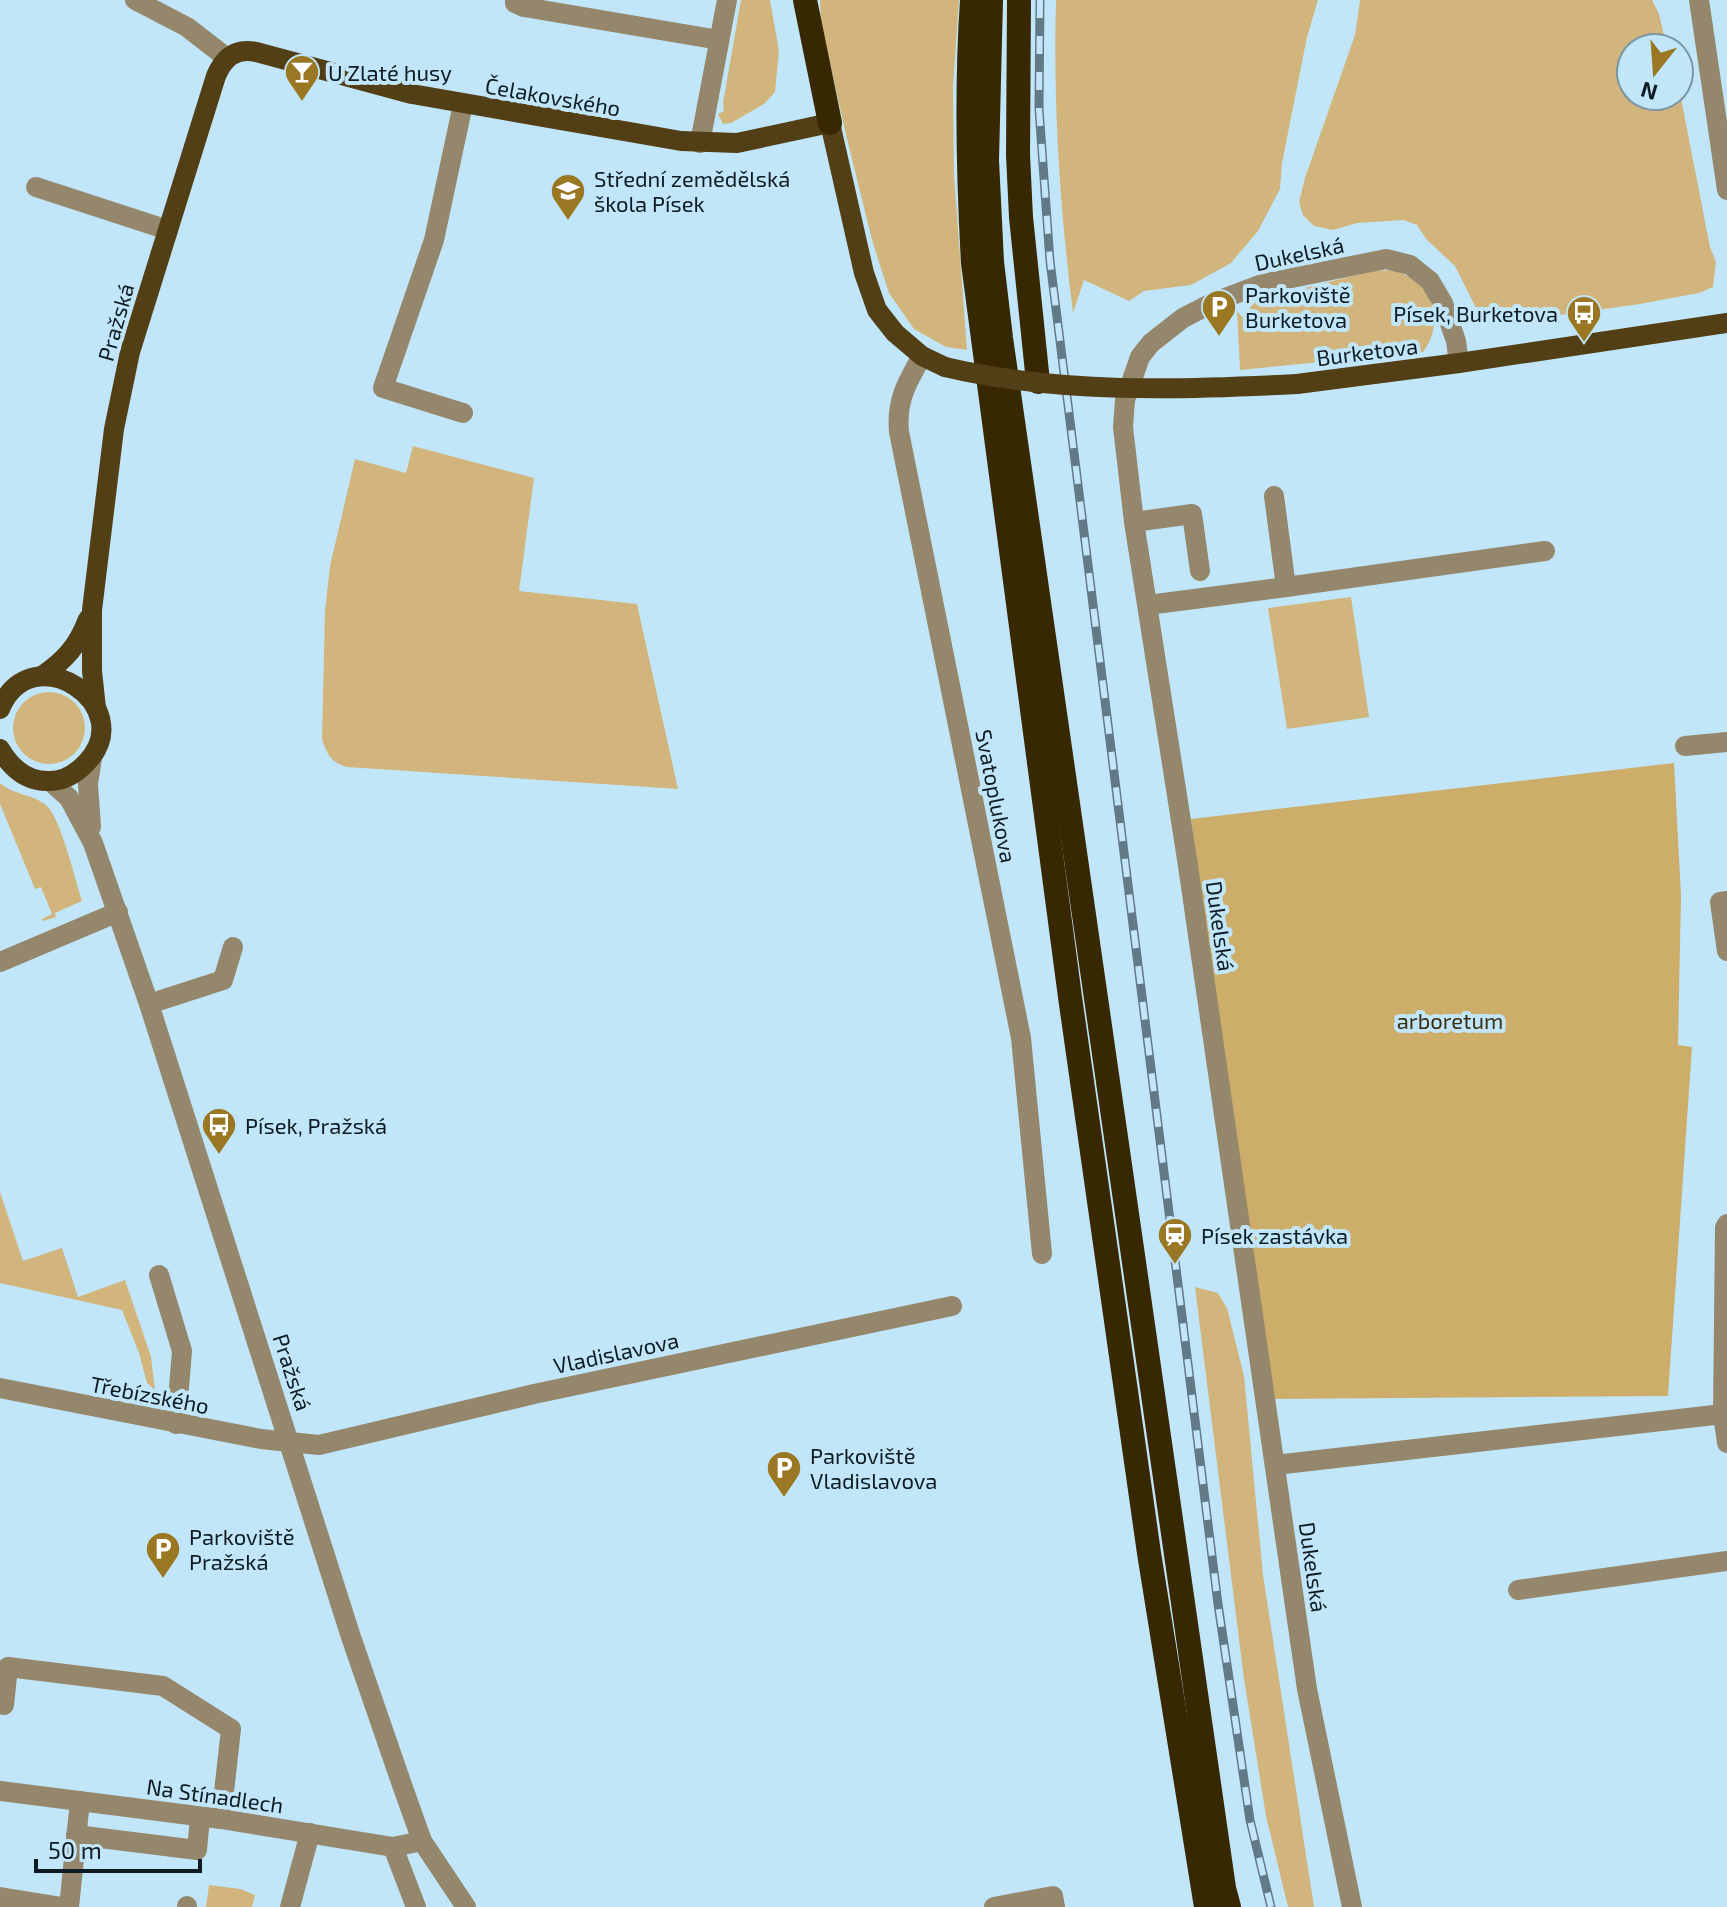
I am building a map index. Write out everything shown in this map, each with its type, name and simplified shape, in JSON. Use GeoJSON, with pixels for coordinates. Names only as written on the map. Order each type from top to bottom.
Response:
{"type":"FeatureCollection","features":[{"type":"Feature","properties":{"kind":"highway"},"geometry":{"type":"LineString","coordinates":[[805,0],[830,123]]}},
{"type":"Feature","properties":{"kind":"highway"},"geometry":{"type":"LineString","coordinates":[[972,0],[967,163],[977,293],[1077,1044],[1149,1553],[1206,1907]]}},
{"type":"Feature","properties":{"kind":"highway"},"geometry":{"type":"LineString","coordinates":[[991,0],[987,160],[992,262],[1001,338],[1229,1907]]}},
{"type":"Feature","properties":{"kind":"highway"},"geometry":{"type":"LineString","coordinates":[[1019,0],[1018,155],[1026,277],[1038,382]]}},
{"type":"Feature","properties":{"kind":"main road","name":"Čelakovského"},"geometry":{"type":"LineString","coordinates":[[227,58],[235,52],[256,52],[412,94],[700,143],[755,140],[830,123]]}},
{"type":"Feature","properties":{"kind":"main road","name":"Pražská"},"geometry":{"type":"LineString","coordinates":[[92,758],[99,742],[100,724],[92,671],[92,610],[117,413],[130,352],[216,76],[227,58]]}},
{"type":"Feature","properties":{"kind":"main road","name":"Burketova"},"geometry":{"type":"LineString","coordinates":[[830,123],[864,273],[877,310],[895,333],[922,356],[945,367],[989,377],[1154,388],[1297,384],[1727,323]]}},
{"type":"Feature","properties":{"kind":"main road","name":"Pražská"},"geometry":{"type":"LineString","coordinates":[[7,692],[42,676],[65,660],[77,646],[92,610]]}},
{"type":"Feature","properties":{"kind":"main road"},"geometry":{"type":"LineString","coordinates":[[42,676],[58,677],[75,684],[87,693],[96,708]]}},
{"type":"Feature","properties":{"kind":"main road"},"geometry":{"type":"LineString","coordinates":[[0,709],[7,692]]}},
{"type":"Feature","properties":{"kind":"main road"},"geometry":{"type":"LineString","coordinates":[[0,749],[19,773],[50,781],[80,771],[92,758]]}},
{"type":"Feature","properties":{"kind":"street"},"geometry":{"type":"LineString","coordinates":[[135,0],[187,27],[227,58]]}},
{"type":"Feature","properties":{"kind":"street"},"geometry":{"type":"LineString","coordinates":[[515,0],[524,7],[571,7],[719,40]]}},
{"type":"Feature","properties":{"kind":"street"},"geometry":{"type":"LineString","coordinates":[[700,143],[727,0]]}},
{"type":"Feature","properties":{"kind":"street"},"geometry":{"type":"LineString","coordinates":[[1699,0],[1727,190]]}},
{"type":"Feature","properties":{"kind":"street"},"geometry":{"type":"LineString","coordinates":[[463,104],[434,240],[383,388],[463,413]]}},
{"type":"Feature","properties":{"kind":"street"},"geometry":{"type":"LineString","coordinates":[[36,187],[168,230]]}},
{"type":"Feature","properties":{"kind":"street","name":"Dukelská"},"geometry":{"type":"LineString","coordinates":[[1352,1907],[1307,1689],[1134,522],[1123,427],[1125,400],[1140,357],[1151,343],[1183,318],[1214,302],[1262,284],[1386,259],[1410,265],[1430,281],[1443,303],[1456,341],[1459,363]]}},
{"type":"Feature","properties":{"kind":"street","name":"Svatoplukova"},"geometry":{"type":"LineString","coordinates":[[922,356],[909,379],[897,412],[899,432],[1021,1038],[1042,1254]]}},
{"type":"Feature","properties":{"kind":"street"},"geometry":{"type":"LineString","coordinates":[[1274,496],[1286,587]]}},
{"type":"Feature","properties":{"kind":"street"},"geometry":{"type":"LineString","coordinates":[[1134,522],[1192,514],[1200,571]]}},
{"type":"Feature","properties":{"kind":"street"},"geometry":{"type":"LineString","coordinates":[[1148,605],[1545,551]]}},
{"type":"Feature","properties":{"kind":"street"},"geometry":{"type":"LineString","coordinates":[[1685,746],[1727,742]]}},
{"type":"Feature","properties":{"kind":"street","name":"Pražská"},"geometry":{"type":"LineString","coordinates":[[92,758],[88,784],[93,843]]}},
{"type":"Feature","properties":{"kind":"street","name":"Pražská"},"geometry":{"type":"LineString","coordinates":[[50,781],[69,798],[93,843],[149,1004],[351,1637],[422,1841],[466,1907]]}},
{"type":"Feature","properties":{"kind":"street"},"geometry":{"type":"LineString","coordinates":[[1727,901],[1720,902],[1727,951]]}},
{"type":"Feature","properties":{"kind":"street"},"geometry":{"type":"LineString","coordinates":[[0,962],[118,912]]}},
{"type":"Feature","properties":{"kind":"street"},"geometry":{"type":"LineString","coordinates":[[149,1004],[223,980],[233,947]]}},
{"type":"Feature","properties":{"kind":"street"},"geometry":{"type":"LineString","coordinates":[[1727,1224],[1723,1414],[1727,1443]]}},
{"type":"Feature","properties":{"kind":"street"},"geometry":{"type":"LineString","coordinates":[[159,1275],[182,1351],[176,1424]]}},
{"type":"Feature","properties":{"kind":"street","name":"Vladislavova"},"geometry":{"type":"LineString","coordinates":[[291,1444],[319,1445],[534,1394],[952,1306]]}},
{"type":"Feature","properties":{"kind":"street","name":"Třebízského"},"geometry":{"type":"LineString","coordinates":[[0,1388],[291,1444]]}},
{"type":"Feature","properties":{"kind":"street"},"geometry":{"type":"LineString","coordinates":[[1275,1465],[1723,1414]]}},
{"type":"Feature","properties":{"kind":"street"},"geometry":{"type":"LineString","coordinates":[[1518,1590],[1727,1561]]}},
{"type":"Feature","properties":{"kind":"street"},"geometry":{"type":"LineString","coordinates":[[4,1705],[8,1667],[163,1686],[231,1729],[210,1818],[197,1850],[76,1835]]}},
{"type":"Feature","properties":{"kind":"street","name":"Na Stínadlech"},"geometry":{"type":"LineString","coordinates":[[0,1791],[210,1818],[393,1847],[422,1841]]}},
{"type":"Feature","properties":{"kind":"street"},"geometry":{"type":"LineString","coordinates":[[69,1907],[80,1801]]}},
{"type":"Feature","properties":{"kind":"street"},"geometry":{"type":"LineString","coordinates":[[161,1846],[165,1812]]}},
{"type":"Feature","properties":{"kind":"street"},"geometry":{"type":"LineString","coordinates":[[290,1907],[310,1833]]}},
{"type":"Feature","properties":{"kind":"street"},"geometry":{"type":"LineString","coordinates":[[393,1847],[416,1907]]}},
{"type":"Feature","properties":{"kind":"street"},"geometry":{"type":"LineString","coordinates":[[994,1907],[1053,1896],[1055,1907]]}},
{"type":"Feature","properties":{"kind":"street"},"geometry":{"type":"LineString","coordinates":[[0,1897],[62,1907]]}},
{"type":"Feature","properties":{"kind":"shaded area"},"geometry":{"type":"Polygon","coordinates":[[[741,0],[770,0],[779,51],[775,92],[764,104],[731,123],[723,124],[718,114],[724,111],[741,0]]]}},
{"type":"Feature","properties":{"kind":"shaded area"},"geometry":{"type":"Polygon","coordinates":[[[820,0],[959,0],[953,88],[954,175],[967,350],[946,347],[914,329],[889,293],[872,240],[847,139],[821,24],[820,0]]]}},
{"type":"Feature","properties":{"kind":"shaded area"},"geometry":{"type":"Polygon","coordinates":[[[1056,0],[1318,0],[1307,37],[1282,163],[1280,189],[1258,231],[1231,263],[1191,285],[1144,291],[1129,301],[1084,280],[1073,313],[1058,157],[1056,0]]]}},
{"type":"Feature","properties":{"kind":"shaded area"},"geometry":{"type":"Polygon","coordinates":[[[1360,0],[1652,0],[1663,32],[1615,32],[1615,112],[1684,112],[1710,247],[1716,262],[1713,287],[1699,293],[1640,304],[1494,324],[1475,306],[1455,266],[1426,239],[1417,225],[1404,220],[1357,223],[1333,230],[1314,226],[1303,215],[1299,202],[1355,35],[1360,0]]]}},
{"type":"Feature","properties":{"kind":"shaded area"},"geometry":{"type":"Polygon","coordinates":[[[1395,270],[1418,283],[1430,299],[1434,326],[1423,352],[1240,370],[1237,311],[1242,317],[1257,300],[1372,271],[1395,270]]]}},
{"type":"Feature","properties":{"kind":"shaded area"},"geometry":{"type":"Polygon","coordinates":[[[413,446],[534,478],[519,591],[637,604],[678,789],[347,767],[330,757],[322,739],[325,611],[330,566],[355,459],[406,473],[413,446]]]}},
{"type":"Feature","properties":{"kind":"shaded area"},"geometry":{"type":"Polygon","coordinates":[[[1351,597],[1369,717],[1287,729],[1268,608],[1351,597]]]}},
{"type":"Feature","properties":{"kind":"shaded area"},"geometry":{"type":"Polygon","coordinates":[[[49,692],[69,698],[79,708],[85,728],[79,748],[69,758],[49,764],[29,758],[19,748],[13,728],[19,708],[29,698],[49,692]]]}},
{"type":"Feature","properties":{"kind":"shaded area"},"geometry":{"type":"Polygon","coordinates":[[[0,783],[41,801],[52,812],[57,823],[82,901],[55,913],[56,917],[42,919],[52,914],[41,887],[35,889],[0,804],[0,783]]]}},
{"type":"Feature","properties":{"kind":"shaded area"},"geometry":{"type":"Polygon","coordinates":[[[0,1192],[23,1261],[62,1248],[78,1297],[125,1280],[151,1357],[155,1390],[147,1383],[122,1310],[0,1283],[0,1192]]]}},
{"type":"Feature","properties":{"kind":"shaded area"},"geometry":{"type":"Polygon","coordinates":[[[1195,1287],[1218,1293],[1227,1308],[1244,1376],[1263,1575],[1314,1907],[1288,1907],[1266,1816],[1244,1679],[1195,1287]]]}},
{"type":"Feature","properties":{"kind":"shaded area"},"geometry":{"type":"Polygon","coordinates":[[[209,1885],[240,1889],[255,1895],[252,1907],[206,1907],[209,1885]]]}},
{"type":"Feature","properties":{"kind":"green space","name":"arboretum"},"geometry":{"type":"Polygon","coordinates":[[[1674,763],[1681,896],[1678,1045],[1692,1047],[1668,1396],[1272,1399],[1191,819],[1674,763]]]}},
{"type":"Feature","properties":{"kind":"railway"},"geometry":{"type":"LineString","coordinates":[[1040,0],[1039,109],[1050,261],[1218,1604],[1250,1820],[1271,1907]]}},
{"type":"Feature","properties":{"kind":"place","name":"U Zlaté husy"},"geometry":{"type":"Point","coordinates":[302,103]}},
{"type":"Feature","properties":{"kind":"place","name":"Střední zemědělská škola Písek"},"geometry":{"type":"Point","coordinates":[568,222]}},
{"type":"Feature","properties":{"kind":"place","name":"Parkoviště Burketova"},"geometry":{"type":"Point","coordinates":[1219,338]}},
{"type":"Feature","properties":{"kind":"place","name":"Písek, Burketova"},"geometry":{"type":"Point","coordinates":[1584,344]}},
{"type":"Feature","properties":{"kind":"place","name":"Písek, Pražská"},"geometry":{"type":"Point","coordinates":[219,1156]}},
{"type":"Feature","properties":{"kind":"place","name":"Písek zastávka"},"geometry":{"type":"Point","coordinates":[1175,1266]}},
{"type":"Feature","properties":{"kind":"place","name":"Parkoviště Vladislavova"},"geometry":{"type":"Point","coordinates":[784,1499]}},
{"type":"Feature","properties":{"kind":"place","name":"Parkoviště Pražská"},"geometry":{"type":"Point","coordinates":[163,1580]}}]}
